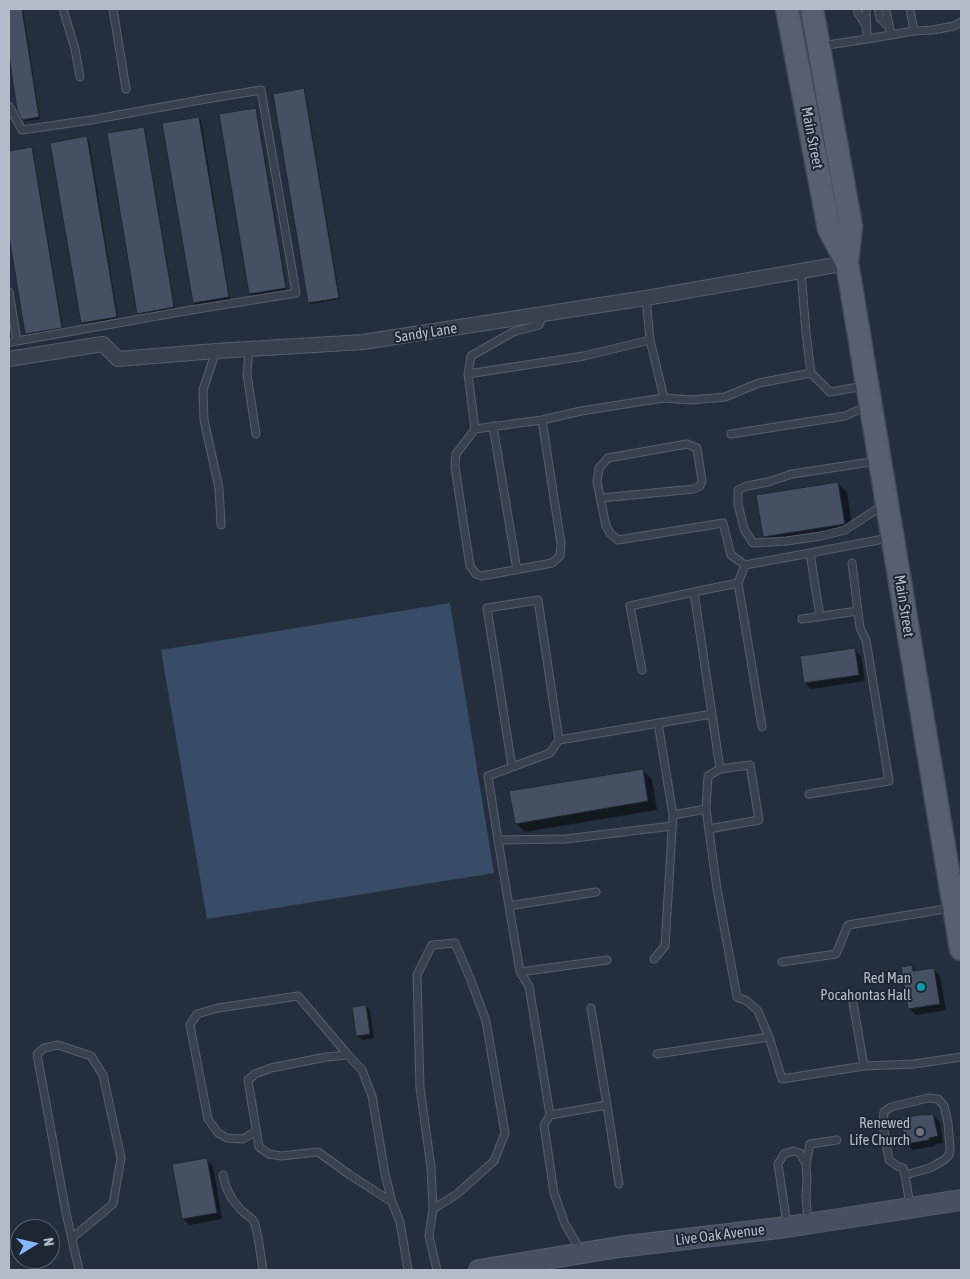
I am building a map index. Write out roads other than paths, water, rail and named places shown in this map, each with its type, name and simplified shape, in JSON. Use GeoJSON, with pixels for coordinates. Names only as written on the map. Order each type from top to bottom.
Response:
{"type":"FeatureCollection","features":[{"type":"Feature","properties":{"kind":"main road","name":"Main Street"},"geometry":{"type":"LineString","coordinates":[[787,9],[829,229],[847,263]]}},
{"type":"Feature","properties":{"kind":"main road","name":"Main Street"},"geometry":{"type":"LineString","coordinates":[[812,9],[851,226],[847,263],[961,950]]}},
{"type":"Feature","properties":{"kind":"street","name":"Sandy Lane"},"geometry":{"type":"LineString","coordinates":[[9,359],[103,344],[118,359],[363,342],[646,298],[847,263]]}},
{"type":"Feature","properties":{"kind":"street","name":"Live Oak Avenue"},"geometry":{"type":"LineString","coordinates":[[479,1270],[619,1247],[787,1227],[961,1200]]}},
{"type":"Feature","properties":{"kind":"lane"},"geometry":{"type":"LineString","coordinates":[[63,9],[75,49],[80,77]]}},
{"type":"Feature","properties":{"kind":"lane"},"geometry":{"type":"LineString","coordinates":[[113,9],[126,88]]}},
{"type":"Feature","properties":{"kind":"lane"},"geometry":{"type":"LineString","coordinates":[[857,9],[866,26]]}},
{"type":"Feature","properties":{"kind":"lane"},"geometry":{"type":"LineString","coordinates":[[866,9],[867,39]]}},
{"type":"Feature","properties":{"kind":"lane"},"geometry":{"type":"LineString","coordinates":[[878,9],[880,18],[890,31]]}},
{"type":"Feature","properties":{"kind":"lane"},"geometry":{"type":"LineString","coordinates":[[886,9],[890,31]]}},
{"type":"Feature","properties":{"kind":"lane"},"geometry":{"type":"LineString","coordinates":[[910,9],[914,31]]}},
{"type":"Feature","properties":{"kind":"lane"},"geometry":{"type":"LineString","coordinates":[[818,46],[867,39],[890,31],[933,30],[954,26],[961,22]]}},
{"type":"Feature","properties":{"kind":"lane"},"geometry":{"type":"LineString","coordinates":[[9,106],[22,130],[91,120],[261,90],[296,293],[9,343]]}},
{"type":"Feature","properties":{"kind":"lane"},"geometry":{"type":"LineString","coordinates":[[801,270],[811,373],[830,392],[869,395]]}},
{"type":"Feature","properties":{"kind":"lane"},"geometry":{"type":"LineString","coordinates":[[9,292],[18,341]]}},
{"type":"Feature","properties":{"kind":"lane"},"geometry":{"type":"LineString","coordinates":[[646,298],[650,340],[664,398]]}},
{"type":"Feature","properties":{"kind":"lane"},"geometry":{"type":"LineString","coordinates":[[475,429],[468,374],[471,356],[513,332],[539,325],[543,314]]}},
{"type":"Feature","properties":{"kind":"lane"},"geometry":{"type":"LineString","coordinates":[[468,374],[584,356],[650,340]]}},
{"type":"Feature","properties":{"kind":"lane"},"geometry":{"type":"LineString","coordinates":[[248,349],[247,374],[256,434]]}},
{"type":"Feature","properties":{"kind":"lane"},"geometry":{"type":"LineString","coordinates":[[216,351],[203,390],[204,420],[219,488],[221,525]]}},
{"type":"Feature","properties":{"kind":"lane"},"geometry":{"type":"LineString","coordinates":[[542,420],[561,544],[560,556],[552,563],[482,576],[476,574],[470,566],[455,468],[456,454],[475,429],[542,420],[581,411],[664,398],[691,400],[725,396],[759,383],[811,373]]}},
{"type":"Feature","properties":{"kind":"lane"},"geometry":{"type":"LineString","coordinates":[[731,434],[845,416],[869,395]]}},
{"type":"Feature","properties":{"kind":"lane"},"geometry":{"type":"LineString","coordinates":[[493,426],[517,570]]}},
{"type":"Feature","properties":{"kind":"lane"},"geometry":{"type":"LineString","coordinates":[[601,498],[694,490],[700,486],[702,480],[697,448],[687,444],[608,458],[599,468],[597,482],[606,526],[610,534],[618,540],[723,523],[731,555],[745,565],[893,537]]}},
{"type":"Feature","properties":{"kind":"lane"},"geometry":{"type":"LineString","coordinates":[[880,461],[792,474],[768,482],[746,486],[738,490],[738,504],[744,529],[753,543],[786,541],[845,530],[887,503]]}},
{"type":"Feature","properties":{"kind":"lane"},"geometry":{"type":"LineString","coordinates":[[810,553],[820,617]]}},
{"type":"Feature","properties":{"kind":"lane"},"geometry":{"type":"LineString","coordinates":[[809,794],[889,781],[866,640],[860,628],[852,564]]}},
{"type":"Feature","properties":{"kind":"lane"},"geometry":{"type":"LineString","coordinates":[[745,565],[738,583],[762,727]]}},
{"type":"Feature","properties":{"kind":"lane"},"geometry":{"type":"LineString","coordinates":[[642,670],[630,606],[738,583]]}},
{"type":"Feature","properties":{"kind":"lane"},"geometry":{"type":"LineString","coordinates":[[694,592],[720,769]]}},
{"type":"Feature","properties":{"kind":"lane"},"geometry":{"type":"LineString","coordinates":[[512,767],[487,608],[538,600],[559,740],[550,753],[488,776],[520,972],[529,986],[550,1115],[544,1124],[554,1193],[564,1224],[582,1253]]}},
{"type":"Feature","properties":{"kind":"lane"},"geometry":{"type":"LineString","coordinates":[[802,619],[858,611]]}},
{"type":"Feature","properties":{"kind":"lane"},"geometry":{"type":"LineString","coordinates":[[559,740],[712,714]]}},
{"type":"Feature","properties":{"kind":"lane"},"geometry":{"type":"LineString","coordinates":[[654,959],[664,946],[673,815],[658,723]]}},
{"type":"Feature","properties":{"kind":"lane"},"geometry":{"type":"LineString","coordinates":[[709,829],[759,820],[750,765],[720,769],[708,776],[706,810],[717,889],[737,997],[747,1001],[758,1011],[782,1079],[864,1066],[914,1064],[961,1057]]}},
{"type":"Feature","properties":{"kind":"lane"},"geometry":{"type":"LineString","coordinates":[[673,815],[706,810]]}},
{"type":"Feature","properties":{"kind":"lane"},"geometry":{"type":"LineString","coordinates":[[498,840],[566,839],[672,826]]}},
{"type":"Feature","properties":{"kind":"lane"},"geometry":{"type":"LineString","coordinates":[[509,906],[596,892]]}},
{"type":"Feature","properties":{"kind":"lane"},"geometry":{"type":"LineString","coordinates":[[782,962],[836,954],[848,925],[954,908]]}},
{"type":"Feature","properties":{"kind":"lane"},"geometry":{"type":"LineString","coordinates":[[433,1210],[457,1194],[494,1161],[505,1133],[486,1021],[455,943],[432,945],[417,975],[420,1088],[431,1167],[433,1210],[430,1236],[437,1270]]}},
{"type":"Feature","properties":{"kind":"lane"},"geometry":{"type":"LineString","coordinates":[[520,972],[607,960]]}},
{"type":"Feature","properties":{"kind":"lane"},"geometry":{"type":"LineString","coordinates":[[256,1131],[242,1139],[227,1138],[218,1133],[208,1119],[190,1025],[197,1014],[218,1008],[298,996],[362,1070],[372,1096],[384,1174],[400,1222],[408,1270]]}},
{"type":"Feature","properties":{"kind":"lane"},"geometry":{"type":"LineString","coordinates":[[853,1003],[864,1066]]}},
{"type":"Feature","properties":{"kind":"lane"},"geometry":{"type":"LineString","coordinates":[[590,1008],[619,1184]]}},
{"type":"Feature","properties":{"kind":"lane"},"geometry":{"type":"LineString","coordinates":[[657,1054],[768,1037]]}},
{"type":"Feature","properties":{"kind":"lane"},"geometry":{"type":"LineString","coordinates":[[72,1238],[113,1204],[121,1158],[103,1075],[91,1056],[58,1045],[44,1048],[37,1054],[66,1213],[79,1270]]}},
{"type":"Feature","properties":{"kind":"lane"},"geometry":{"type":"LineString","coordinates":[[348,1055],[326,1057],[271,1068],[254,1074],[248,1080],[259,1147],[269,1154],[281,1156],[318,1152],[392,1202]]}},
{"type":"Feature","properties":{"kind":"lane"},"geometry":{"type":"LineString","coordinates":[[905,1175],[930,1168],[949,1155],[948,1123],[944,1106],[938,1099],[928,1098],[891,1106],[884,1112],[883,1125],[889,1160],[902,1168],[905,1175],[910,1208]]}},
{"type":"Feature","properties":{"kind":"lane"},"geometry":{"type":"LineString","coordinates":[[550,1115],[606,1105]]}},
{"type":"Feature","properties":{"kind":"lane"},"geometry":{"type":"LineString","coordinates":[[808,1224],[806,1164],[810,1144],[837,1140]]}},
{"type":"Feature","properties":{"kind":"lane"},"geometry":{"type":"LineString","coordinates":[[787,1227],[778,1164],[784,1154],[793,1151],[800,1153],[806,1164]]}},
{"type":"Feature","properties":{"kind":"lane"},"geometry":{"type":"LineString","coordinates":[[223,1175],[226,1187],[232,1198],[255,1224],[263,1270]]}},
{"type":"Feature","properties":{"kind":"water"},"geometry":{"type":"Polygon","coordinates":[[[450,603],[494,873],[207,919],[161,650],[450,603]]]}},
{"type":"Feature","properties":{"kind":"place","name":"Red Man Pocahontas Hall"},"geometry":{"type":"Point","coordinates":[921,987]}},
{"type":"Feature","properties":{"kind":"place","name":"Renewed Life Church"},"geometry":{"type":"Point","coordinates":[920,1132]}}]}
